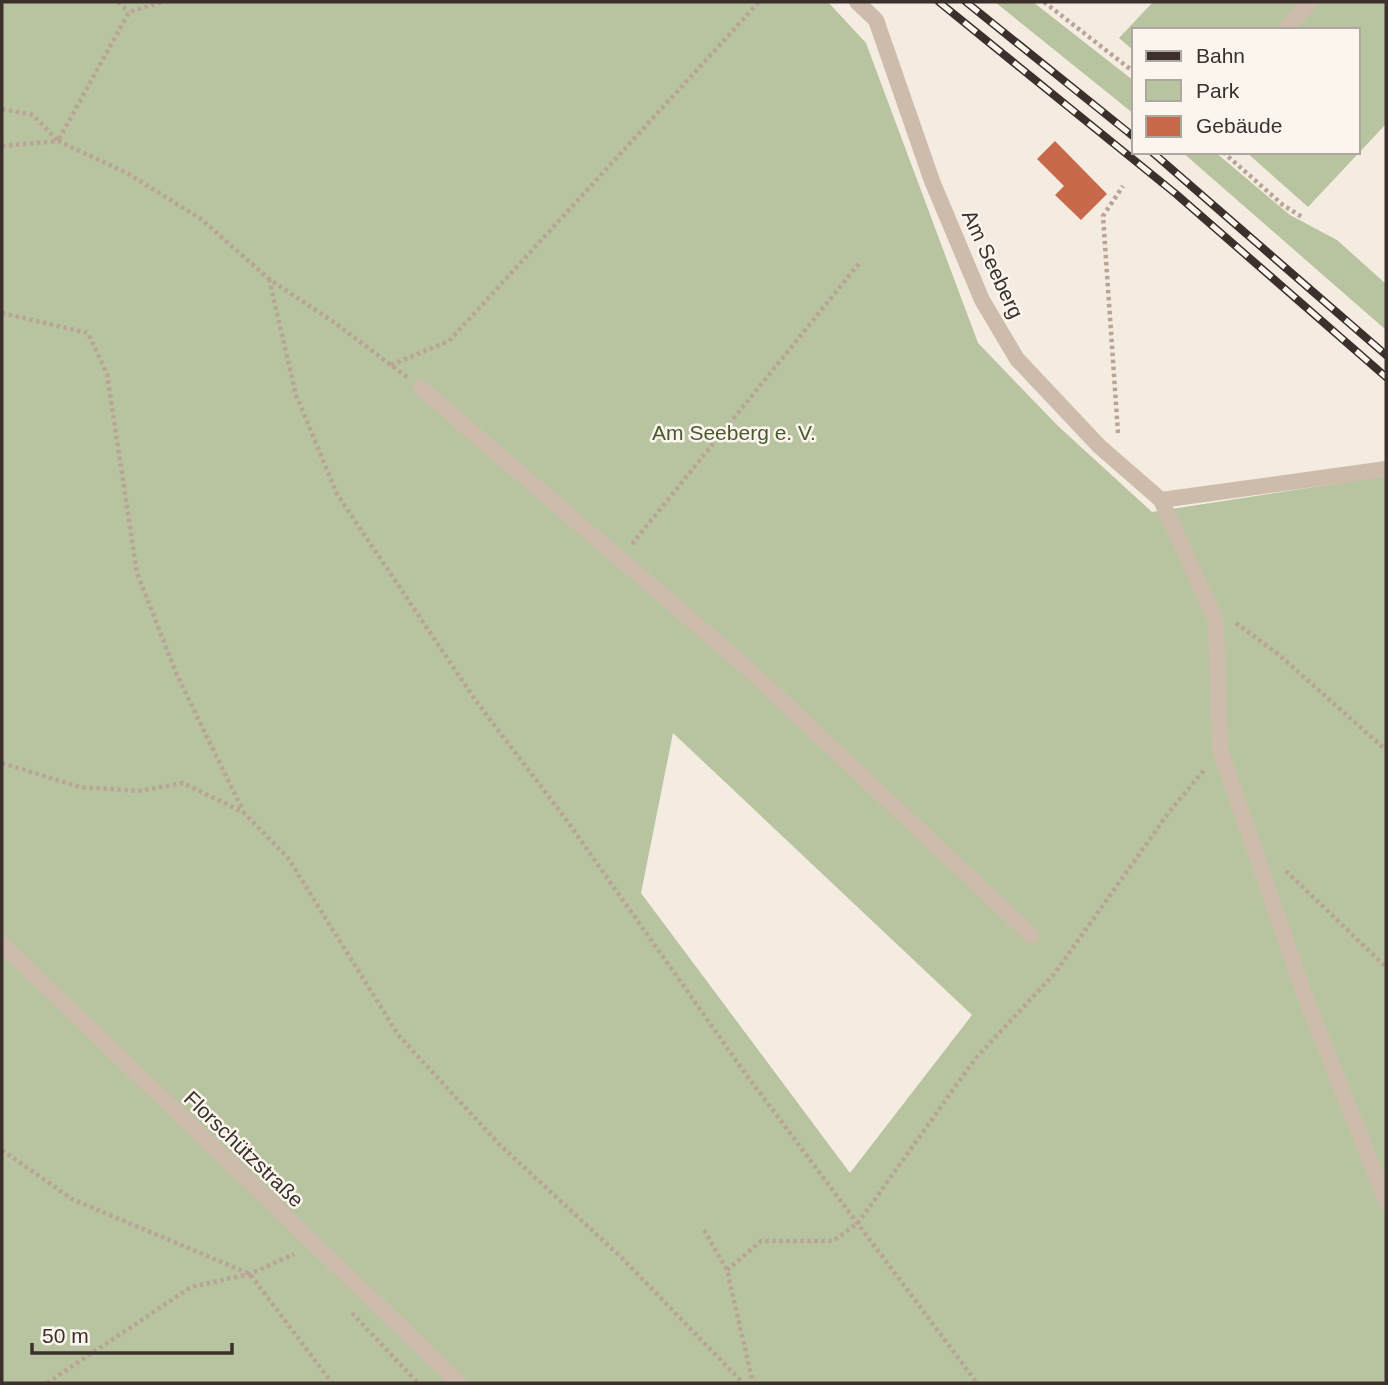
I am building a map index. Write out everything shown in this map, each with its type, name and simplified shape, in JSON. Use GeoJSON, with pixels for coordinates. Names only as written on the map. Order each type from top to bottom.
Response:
{"type":"FeatureCollection","features":[{"type":"Feature","properties":{"kind":"lane","name":"Am Seeberg"},"geometry":{"type":"LineString","coordinates":[[857,2],[876,20],[932,181],[982,300],[1017,359],[1120,466],[1161,500]]}},
{"type":"Feature","properties":{"kind":"lane"},"geometry":{"type":"LineString","coordinates":[[1286,28],[1310,2]]}},
{"type":"Feature","properties":{"kind":"lane"},"geometry":{"type":"LineString","coordinates":[[421,388],[745,666],[1031,935]]}},
{"type":"Feature","properties":{"kind":"lane"},"geometry":{"type":"LineString","coordinates":[[1386,469],[1161,500],[1216,621],[1220,750],[1306,999],[1386,1201]]}},
{"type":"Feature","properties":{"kind":"lane","name":"Florschützstraße"},"geometry":{"type":"LineString","coordinates":[[2,944],[459,1383]]}},
{"type":"Feature","properties":{"kind":"path"},"geometry":{"type":"LineString","coordinates":[[118,2],[129,12]]}},
{"type":"Feature","properties":{"kind":"path"},"geometry":{"type":"LineString","coordinates":[[58,141],[129,12],[162,2]]}},
{"type":"Feature","properties":{"kind":"path"},"geometry":{"type":"LineString","coordinates":[[391,365],[450,341],[759,2]]}},
{"type":"Feature","properties":{"kind":"path"},"geometry":{"type":"LineString","coordinates":[[1044,2],[1132,70]]}},
{"type":"Feature","properties":{"kind":"path"},"geometry":{"type":"LineString","coordinates":[[2,109],[33,115],[58,141],[127,173],[201,219],[269,279],[335,323],[421,388]]}},
{"type":"Feature","properties":{"kind":"path"},"geometry":{"type":"LineString","coordinates":[[2,146],[58,141]]}},
{"type":"Feature","properties":{"kind":"path"},"geometry":{"type":"LineString","coordinates":[[1225,154],[1283,205],[1302,217]]}},
{"type":"Feature","properties":{"kind":"path"},"geometry":{"type":"LineString","coordinates":[[1120,466],[1103,216],[1124,186]]}},
{"type":"Feature","properties":{"kind":"path"},"geometry":{"type":"LineString","coordinates":[[620,559],[862,261]]}},
{"type":"Feature","properties":{"kind":"path"},"geometry":{"type":"LineString","coordinates":[[269,279],[296,395],[337,494],[476,701],[977,1383]]}},
{"type":"Feature","properties":{"kind":"path"},"geometry":{"type":"LineString","coordinates":[[2,313],[88,333],[107,374],[137,573],[177,675],[243,812]]}},
{"type":"Feature","properties":{"kind":"path"},"geometry":{"type":"LineString","coordinates":[[1207,602],[1278,654],[1386,750]]}},
{"type":"Feature","properties":{"kind":"path"},"geometry":{"type":"LineString","coordinates":[[727,1270],[761,1241],[833,1241],[858,1223],[975,1059],[1055,973],[1170,812],[1220,750]]}},
{"type":"Feature","properties":{"kind":"path"},"geometry":{"type":"LineString","coordinates":[[2,762],[80,788],[139,791],[183,783],[243,812],[289,858],[399,1036],[500,1145],[622,1258],[743,1383]]}},
{"type":"Feature","properties":{"kind":"path"},"geometry":{"type":"LineString","coordinates":[[1254,849],[1282,867],[1386,967]]}},
{"type":"Feature","properties":{"kind":"path"},"geometry":{"type":"LineString","coordinates":[[2,1150],[72,1199],[250,1274],[332,1383]]}},
{"type":"Feature","properties":{"kind":"path"},"geometry":{"type":"LineString","coordinates":[[704,1230],[727,1270],[744,1332],[752,1383]]}},
{"type":"Feature","properties":{"kind":"path"},"geometry":{"type":"LineString","coordinates":[[47,1383],[191,1287],[250,1274],[295,1253],[305,1263]]}},
{"type":"Feature","properties":{"kind":"path"},"geometry":{"type":"LineString","coordinates":[[343,1303],[418,1383]]}},
{"type":"Feature","properties":{"kind":"green space","name":"Am Seeberg e. V."},"geometry":{"type":"Polygon","coordinates":[[[2,2],[828,2],[866,43],[978,343],[1058,426],[1152,512],[1386,476],[1386,1383],[2,1383],[2,2]],[[673,733],[641,893],[850,1173],[972,1015],[673,733]]]}},
{"type":"Feature","properties":{"kind":"green space"},"geometry":{"type":"Polygon","coordinates":[[[995,2],[1033,2],[1132,79],[1132,112],[995,2]]]}},
{"type":"Feature","properties":{"kind":"green space"},"geometry":{"type":"Polygon","coordinates":[[[1153,2],[1386,2],[1386,124],[1360,152],[1360,28],[1132,28],[1132,49],[1119,38],[1153,2]]]}},
{"type":"Feature","properties":{"kind":"green space"},"geometry":{"type":"Polygon","coordinates":[[[1184,154],[1217,154],[1290,215],[1337,240],[1386,284],[1386,330],[1184,154]]]}},
{"type":"Feature","properties":{"kind":"green space"},"geometry":{"type":"Polygon","coordinates":[[[1248,154],[1358,154],[1308,207],[1248,154]]]}},
{"type":"Feature","properties":{"kind":"building"},"geometry":{"type":"Polygon","coordinates":[[[1055,141],[1107,194],[1081,220],[1055,195],[1064,186],[1037,159],[1055,141]]]}},
{"type":"Feature","properties":{"kind":"railway"},"geometry":{"type":"LineString","coordinates":[[939,2],[1176,194],[1386,377]]}},
{"type":"Feature","properties":{"kind":"railway"},"geometry":{"type":"LineString","coordinates":[[966,2],[1132,135]]}},
{"type":"Feature","properties":{"kind":"railway"},"geometry":{"type":"LineString","coordinates":[[1154,154],[1386,355]]}}]}
